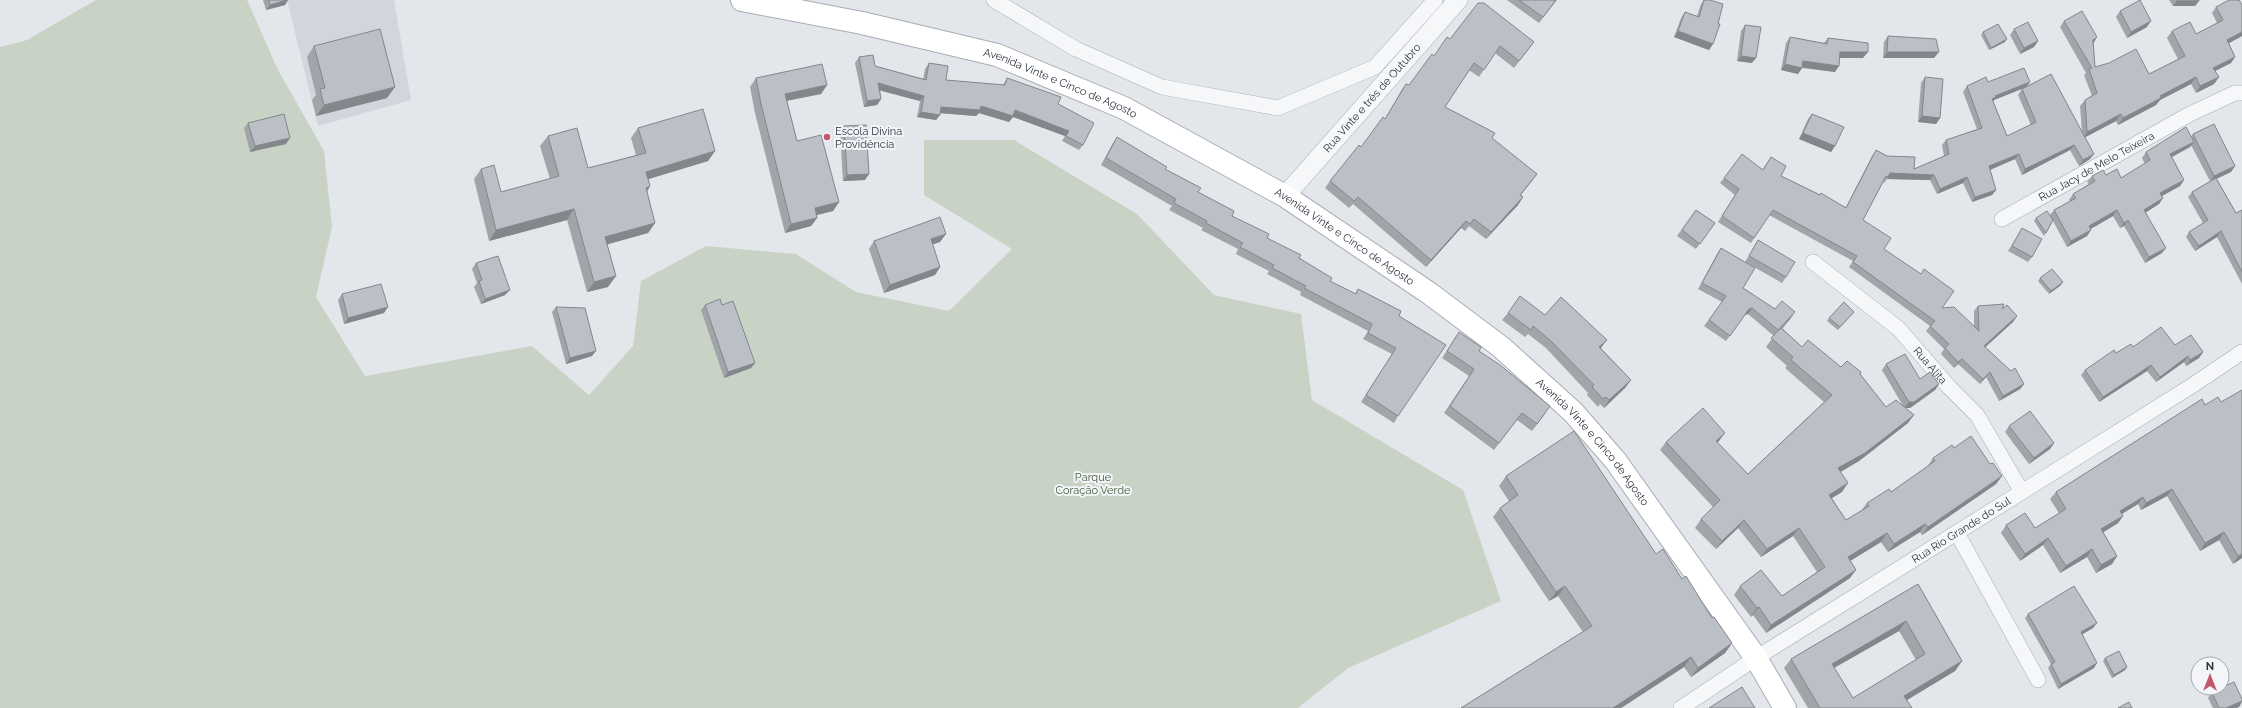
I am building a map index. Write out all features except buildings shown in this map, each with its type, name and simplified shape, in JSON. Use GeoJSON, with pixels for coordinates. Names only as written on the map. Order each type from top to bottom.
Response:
{"type":"FeatureCollection","features":[{"type":"Feature","properties":{"kind":"main road","name":"Avenida Vinte e Cinco de Agosto"},"geometry":{"type":"LineString","coordinates":[[742,0],[862,23],[997,55],[1124,108],[1285,196],[1429,293],[1501,347],[1573,412],[1615,460],[1756,658],[1785,708]]}},
{"type":"Feature","properties":{"kind":"street"},"geometry":{"type":"LineString","coordinates":[[994,0],[1076,49],[1162,87],[1278,108],[1375,67],[1435,0]]}},
{"type":"Feature","properties":{"kind":"street","name":"Rua Vinte e três de Outubro"},"geometry":{"type":"LineString","coordinates":[[1285,196],[1458,0]]}},
{"type":"Feature","properties":{"kind":"street","name":"Rua Jacy de Melo Teixeira"},"geometry":{"type":"LineString","coordinates":[[2002,219],[2190,114],[2235,93],[2242,93]]}},
{"type":"Feature","properties":{"kind":"street","name":"Rua Alita"},"geometry":{"type":"LineString","coordinates":[[1813,262],[1899,329],[1949,387],[1977,415],[2022,492]]}},
{"type":"Feature","properties":{"kind":"street","name":"Rua Rio Grande do Sul"},"geometry":{"type":"LineString","coordinates":[[1681,708],[1756,658],[1957,533],[2242,352]]}},
{"type":"Feature","properties":{"kind":"street"},"geometry":{"type":"LineString","coordinates":[[1957,533],[2038,680]]}},
{"type":"Feature","properties":{"kind":"shaded area"},"geometry":{"type":"Polygon","coordinates":[[[287,0],[394,0],[411,100],[318,126],[287,0]]]}},
{"type":"Feature","properties":{"kind":"green space","name":"Parque Coração Verde"},"geometry":{"type":"Polygon","coordinates":[[[96,0],[247,0],[278,70],[324,151],[332,227],[316,297],[365,376],[532,346],[589,395],[633,346],[641,281],[706,246],[796,254],[856,292],[949,311],[1012,249],[924,195],[924,140],[1014,140],[1137,214],[1214,295],[1301,314],[1312,400],[1463,490],[1501,601],[1348,668],[1298,708],[0,708],[0,47],[27,40],[96,0]]]}},
{"type":"Feature","properties":{"kind":"place","name":"Escola Divina Providência"},"geometry":{"type":"Point","coordinates":[827,137]}}]}
